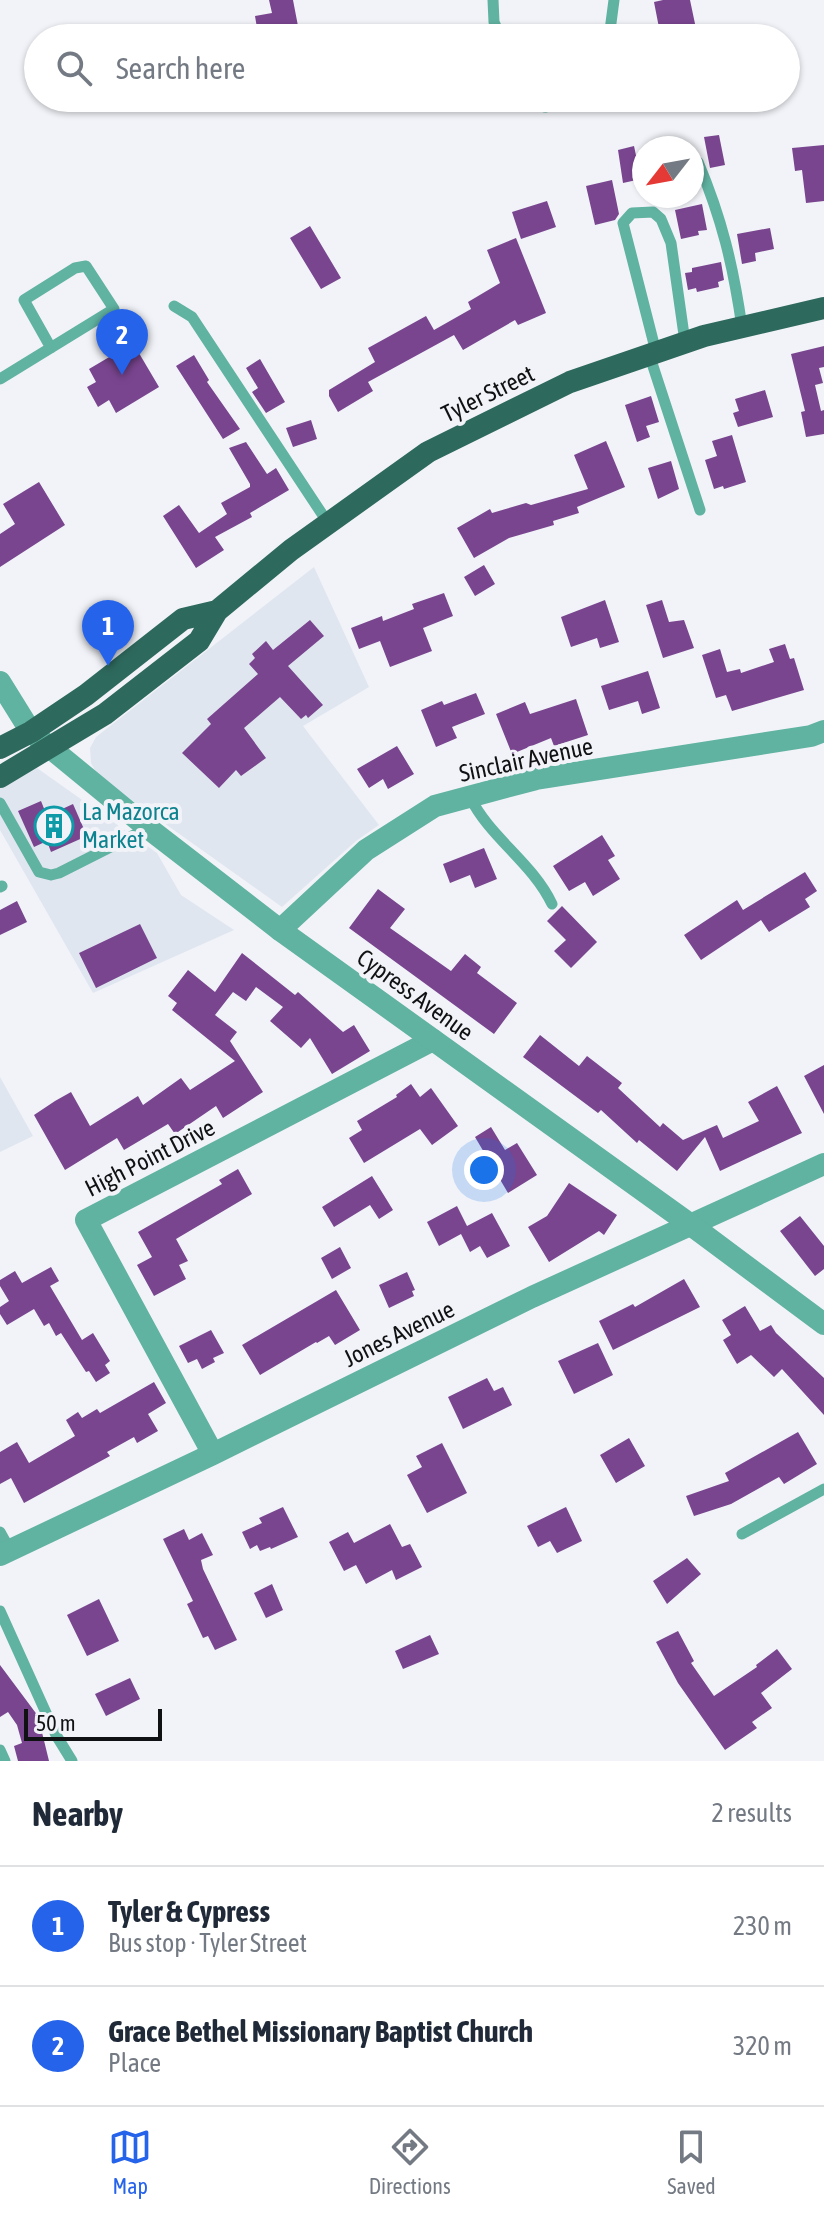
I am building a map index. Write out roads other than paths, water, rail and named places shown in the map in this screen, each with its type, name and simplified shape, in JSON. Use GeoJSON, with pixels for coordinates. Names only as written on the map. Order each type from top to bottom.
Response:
{"type":"FeatureCollection","features":[{"type":"Feature","properties":{"kind":"main road","name":"Tyler Street"},"geometry":{"type":"LineString","coordinates":[[0,777],[105,714],[199,641],[217,611],[328,523],[428,452],[570,382],[685,342],[824,308]]}},
{"type":"Feature","properties":{"kind":"main road","name":"Tyler Street"},"geometry":{"type":"LineString","coordinates":[[0,748],[31,732],[86,695],[183,619],[217,611]]}},
{"type":"Feature","properties":{"kind":"street","name":"Cypress Avenue"},"geometry":{"type":"LineString","coordinates":[[0,682],[31,732],[148,828],[280,930],[824,1324]]}},
{"type":"Feature","properties":{"kind":"street","name":"Sinclair Avenue"},"geometry":{"type":"LineString","coordinates":[[280,930],[366,850],[435,806],[536,779],[681,758],[811,736],[824,731]]}},
{"type":"Feature","properties":{"kind":"street","name":"High Point Drive"},"geometry":{"type":"LineString","coordinates":[[213,1454],[86,1220],[433,1040]]}},
{"type":"Feature","properties":{"kind":"street","name":"Jones Avenue"},"geometry":{"type":"LineString","coordinates":[[3,1546],[213,1454],[532,1297],[824,1164]]}},
{"type":"Feature","properties":{"kind":"lane"},"geometry":{"type":"LineString","coordinates":[[493,0],[495,24]]}},
{"type":"Feature","properties":{"kind":"lane"},"geometry":{"type":"LineString","coordinates":[[611,24],[614,0]]}},
{"type":"Feature","properties":{"kind":"lane"},"geometry":{"type":"LineString","coordinates":[[704,177],[718,211],[729,252],[742,327]]}},
{"type":"Feature","properties":{"kind":"lane"},"geometry":{"type":"LineString","coordinates":[[685,342],[671,243],[661,219],[653,212],[632,213],[623,223],[652,353],[700,510]]}},
{"type":"Feature","properties":{"kind":"lane"},"geometry":{"type":"LineString","coordinates":[[0,379],[51,348],[114,309],[86,266],[75,268],[24,300],[51,348]]}},
{"type":"Feature","properties":{"kind":"lane"},"geometry":{"type":"LineString","coordinates":[[174,306],[192,317],[328,523]]}},
{"type":"Feature","properties":{"kind":"lane"},"geometry":{"type":"LineString","coordinates":[[470,797],[480,818],[542,883],[552,904]]}},
{"type":"Feature","properties":{"kind":"lane"},"geometry":{"type":"LineString","coordinates":[[0,803],[39,872],[44,874],[59,873],[148,828]]}},
{"type":"Feature","properties":{"kind":"lane"},"geometry":{"type":"LineString","coordinates":[[742,1534],[824,1489]]}},
{"type":"Feature","properties":{"kind":"lane"},"geometry":{"type":"LineString","coordinates":[[0,1611],[56,1735],[72,1761]]}},
{"type":"Feature","properties":{"kind":"lane"},"geometry":{"type":"LineString","coordinates":[[0,1750],[5,1761]]}},
{"type":"Feature","properties":{"kind":"place","name":"Grace Bethel Missionary Baptist Church"},"geometry":{"type":"Point","coordinates":[122,375]}},
{"type":"Feature","properties":{"kind":"place","name":"Tyler & Cypress"},"geometry":{"type":"Point","coordinates":[108,666]}},
{"type":"Feature","properties":{"kind":"place","name":"La Mazorca Market"},"geometry":{"type":"Point","coordinates":[54,826]}}]}
